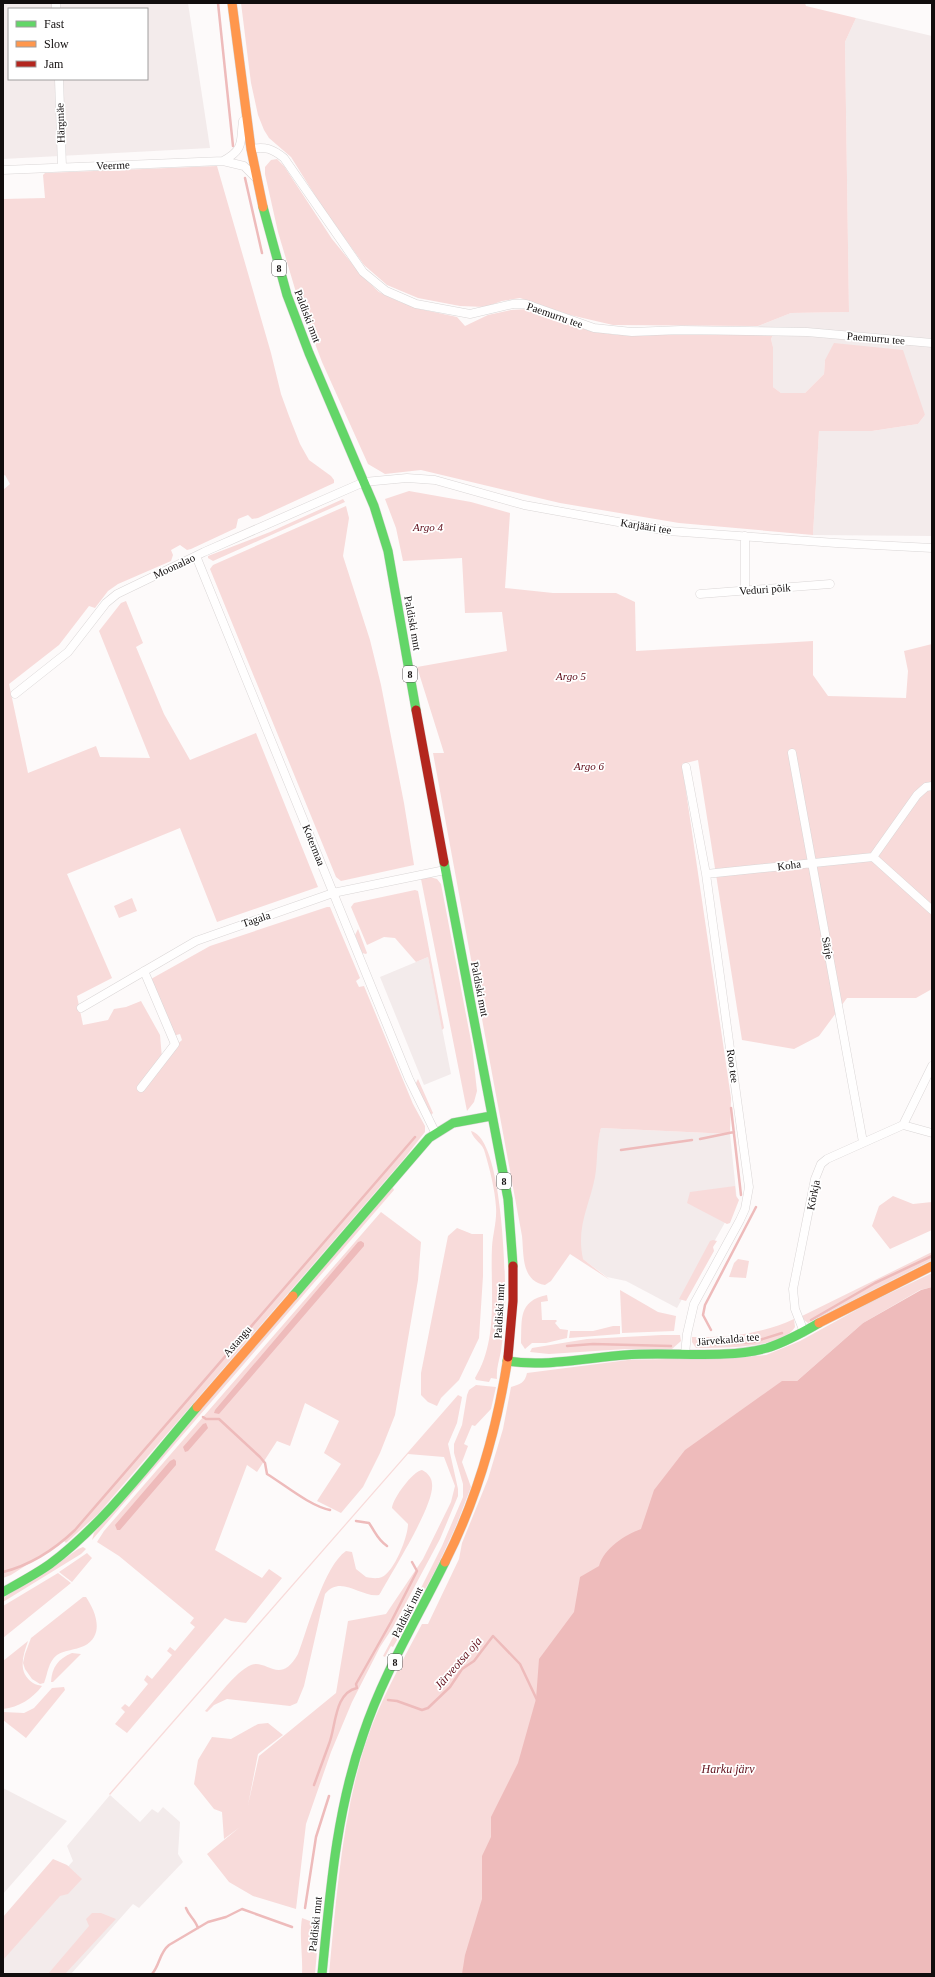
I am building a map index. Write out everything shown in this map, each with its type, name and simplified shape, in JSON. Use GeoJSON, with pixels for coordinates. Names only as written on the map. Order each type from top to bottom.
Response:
{"type":"FeatureCollection","features":[{"type":"Feature","properties":{"kind":"main road","name":"Paldiski mnt"},"geometry":{"type":"LineString","coordinates":[[232,3],[244,109],[251,149],[261,199],[287,295],[309,353],[376,512],[388,551],[445,870],[508,1199],[512,1246],[513,1300],[507,1361],[495,1430],[477,1491],[441,1572],[377,1697],[352,1766],[344,1801],[322,1974]]}},
{"type":"Feature","properties":{"kind":"main road","name":"Astangu"},"geometry":{"type":"LineString","coordinates":[[3,1592],[55,1559],[81,1538],[103,1516],[403,1166],[435,1132],[453,1123],[491,1116]]}},
{"type":"Feature","properties":{"kind":"main road","name":"Järvekalda tee"},"geometry":{"type":"LineString","coordinates":[[507,1361],[526,1364],[627,1355],[749,1351],[778,1344],[804,1332],[932,1266]]}},
{"type":"Feature","properties":{"kind":"street","name":"Härgmäe"},"geometry":{"type":"LineString","coordinates":[[59,80],[62,168]]}},
{"type":"Feature","properties":{"kind":"street"},"geometry":{"type":"LineString","coordinates":[[223,161],[232,156],[241,145],[244,109]]}},
{"type":"Feature","properties":{"kind":"street","name":"Paemurru tee"},"geometry":{"type":"LineString","coordinates":[[251,149],[261,147],[274,150],[284,158],[363,272],[386,291],[416,304],[470,314],[512,304],[526,304],[594,328],[632,332],[681,330],[807,332],[932,343]]}},
{"type":"Feature","properties":{"kind":"street","name":"Veerme"},"geometry":{"type":"LineString","coordinates":[[3,170],[223,161],[244,166],[257,180]]}},
{"type":"Feature","properties":{"kind":"street","name":"Karjääri tee"},"geometry":{"type":"LineString","coordinates":[[364,482],[407,478],[435,480],[524,505],[668,530],[932,548]]}},
{"type":"Feature","properties":{"kind":"street","name":"Moonalao"},"geometry":{"type":"LineString","coordinates":[[14,694],[68,652],[106,603],[117,594],[196,556],[364,482]]}},
{"type":"Feature","properties":{"kind":"street"},"geometry":{"type":"LineString","coordinates":[[745,536],[745,590]]}},
{"type":"Feature","properties":{"kind":"street","name":"Kotermaa"},"geometry":{"type":"LineString","coordinates":[[196,556],[417,1098],[435,1132]]}},
{"type":"Feature","properties":{"kind":"street","name":"Veduri põik"},"geometry":{"type":"LineString","coordinates":[[700,594],[830,584]]}},
{"type":"Feature","properties":{"kind":"street","name":"Särje"},"geometry":{"type":"LineString","coordinates":[[792,753],[863,1142]]}},
{"type":"Feature","properties":{"kind":"street","name":"Roo tee"},"geometry":{"type":"LineString","coordinates":[[685,1354],[687,1334],[694,1304],[743,1214],[749,1187],[706,874],[686,767]]}},
{"type":"Feature","properties":{"kind":"street"},"geometry":{"type":"LineString","coordinates":[[932,786],[926,787],[917,795],[873,857],[932,910]]}},
{"type":"Feature","properties":{"kind":"street","name":"Koha"},"geometry":{"type":"LineString","coordinates":[[706,874],[812,862],[873,857]]}},
{"type":"Feature","properties":{"kind":"street","name":"Tagala"},"geometry":{"type":"LineString","coordinates":[[81,1008],[196,941],[333,893],[445,870]]}},
{"type":"Feature","properties":{"kind":"street"},"geometry":{"type":"LineString","coordinates":[[141,1088],[175,1044],[144,971]]}},
{"type":"Feature","properties":{"kind":"street"},"geometry":{"type":"LineString","coordinates":[[932,1066],[903,1125],[932,1133]]}},
{"type":"Feature","properties":{"kind":"street","name":"Kõrkja"},"geometry":{"type":"LineString","coordinates":[[804,1332],[795,1309],[793,1289],[815,1179],[821,1164],[827,1159],[903,1125]]}},
{"type":"Feature","properties":{"kind":"shaded area"},"geometry":{"type":"Polygon","coordinates":[[[3,3],[188,3],[210,148],[3,159],[3,3]]]}},
{"type":"Feature","properties":{"kind":"shaded area"},"geometry":{"type":"Polygon","coordinates":[[[856,18],[932,36],[932,536],[813,535],[819,431],[872,431],[918,424],[925,415],[825,360],[824,374],[805,393],[781,393],[773,387],[773,347],[771,339],[773,335],[758,326],[791,313],[849,312],[845,42],[856,18]]]}},
{"type":"Feature","properties":{"kind":"shaded area"},"geometry":{"type":"Polygon","coordinates":[[[428,957],[451,1074],[424,1085],[380,977],[428,957]]]}},
{"type":"Feature","properties":{"kind":"shaded area"},"geometry":{"type":"Polygon","coordinates":[[[601,1128],[730,1134],[737,1201],[677,1308],[626,1281],[607,1277],[568,1248],[601,1128]]]}},
{"type":"Feature","properties":{"kind":"shaded area"},"geometry":{"type":"Polygon","coordinates":[[[3,1788],[67,1821],[3,1894],[3,1788]]]}},
{"type":"Feature","properties":{"kind":"shaded area"},"geometry":{"type":"Polygon","coordinates":[[[110,1795],[140,1822],[152,1809],[158,1813],[163,1807],[180,1822],[178,1854],[183,1862],[139,1908],[133,1904],[71,1974],[3,1974],[3,1940],[73,1861],[67,1846],[110,1795]]]}},
{"type":"Feature","properties":{"kind":"green space"},"geometry":{"type":"Polygon","coordinates":[[[241,3],[805,3],[806,6],[856,18],[845,42],[849,312],[791,313],[758,326],[613,325],[570,315],[520,298],[502,301],[485,307],[460,306],[418,298],[387,285],[364,265],[321,205],[291,157],[269,138],[264,130],[258,115],[251,83],[241,3]]]}},
{"type":"Feature","properties":{"kind":"green space"},"geometry":{"type":"Polygon","coordinates":[[[277,159],[284,166],[332,239],[363,277],[379,292],[400,302],[420,309],[457,317],[465,326],[488,315],[511,310],[528,309],[587,330],[617,335],[773,335],[771,339],[773,347],[773,387],[781,393],[805,393],[824,374],[825,360],[834,343],[903,350],[925,415],[918,424],[872,431],[819,431],[813,535],[679,523],[560,503],[421,470],[385,474],[368,464],[322,362],[298,299],[278,232],[265,174],[265,167],[271,160],[277,159]]]}},
{"type":"Feature","properties":{"kind":"green space"},"geometry":{"type":"Polygon","coordinates":[[[217,166],[271,353],[281,394],[289,416],[300,444],[309,460],[331,476],[334,483],[258,518],[252,519],[248,515],[238,519],[236,528],[191,549],[187,550],[180,545],[171,550],[173,555],[171,561],[118,584],[108,591],[95,608],[89,606],[59,645],[9,684],[28,773],[96,746],[100,757],[150,758],[99,631],[121,603],[126,601],[143,643],[136,647],[164,714],[190,760],[256,733],[318,887],[217,922],[180,828],[67,874],[112,978],[77,996],[83,1025],[108,1020],[114,1009],[126,1007],[141,1001],[160,1035],[162,1058],[182,1040],[180,1034],[173,1036],[151,979],[210,946],[330,907],[360,978],[356,981],[359,987],[364,986],[413,1104],[425,1126],[425,1132],[403,1160],[98,1514],[66,1543],[64,1541],[11,1575],[3,1578],[3,490],[10,484],[5,475],[3,476],[3,199],[45,198],[43,175],[45,173],[217,166]]]}},
{"type":"Feature","properties":{"kind":"green space"},"geometry":{"type":"Polygon","coordinates":[[[409,491],[471,502],[510,513],[505,588],[553,593],[616,593],[635,602],[636,651],[813,641],[813,675],[828,696],[906,698],[908,671],[904,651],[932,644],[932,989],[916,998],[847,998],[819,1036],[794,1049],[742,1040],[698,760],[682,764],[731,1098],[730,1134],[601,1128],[598,1140],[595,1177],[582,1227],[581,1248],[583,1259],[610,1280],[570,1254],[551,1281],[545,1285],[537,1283],[528,1273],[525,1266],[522,1236],[433,753],[444,753],[417,667],[507,651],[502,612],[465,613],[462,558],[403,561],[396,528],[385,499],[409,491]]]}},
{"type":"Feature","properties":{"kind":"green space"},"geometry":{"type":"Polygon","coordinates":[[[343,499],[345,502],[213,561],[208,558],[208,556],[270,532],[343,499]]]}},
{"type":"Feature","properties":{"kind":"green space"},"geometry":{"type":"Polygon","coordinates":[[[346,506],[349,518],[343,556],[370,640],[381,685],[404,803],[414,865],[341,881],[336,877],[210,569],[213,565],[346,506]]]}},
{"type":"Feature","properties":{"kind":"green space"},"geometry":{"type":"Polygon","coordinates":[[[430,877],[437,879],[441,884],[472,1046],[477,1091],[474,1102],[467,1111],[421,879],[430,877]]]}},
{"type":"Feature","properties":{"kind":"green space"},"geometry":{"type":"Polygon","coordinates":[[[415,890],[418,891],[444,1028],[442,1030],[428,957],[416,962],[395,938],[384,937],[367,945],[351,907],[354,903],[415,890]]]}},
{"type":"Feature","properties":{"kind":"green space"},"geometry":{"type":"Polygon","coordinates":[[[132,898],[137,911],[119,918],[114,906],[132,898]]]}},
{"type":"Feature","properties":{"kind":"green space"},"geometry":{"type":"Polygon","coordinates":[[[358,929],[367,953],[366,954],[362,953],[355,935],[358,929]]]}},
{"type":"Feature","properties":{"kind":"green space"},"geometry":{"type":"Polygon","coordinates":[[[418,1079],[433,1113],[431,1115],[416,1086],[418,1079]]]}},
{"type":"Feature","properties":{"kind":"green space"},"geometry":{"type":"Polygon","coordinates":[[[471,1131],[482,1139],[490,1158],[496,1183],[503,1242],[505,1309],[503,1336],[497,1368],[497,1379],[491,1378],[489,1382],[476,1380],[475,1378],[483,1363],[488,1347],[490,1331],[492,1314],[492,1247],[496,1207],[495,1194],[484,1150],[471,1131]]]}},
{"type":"Feature","properties":{"kind":"green space"},"geometry":{"type":"Polygon","coordinates":[[[392,1186],[394,1190],[92,1540],[94,1533],[392,1186]]]}},
{"type":"Feature","properties":{"kind":"green space"},"geometry":{"type":"Polygon","coordinates":[[[735,1186],[736,1196],[739,1200],[730,1223],[727,1224],[687,1203],[690,1192],[735,1186]]]}},
{"type":"Feature","properties":{"kind":"green space"},"geometry":{"type":"Polygon","coordinates":[[[893,1196],[913,1204],[932,1202],[932,1230],[890,1249],[872,1226],[879,1206],[893,1196]]]}},
{"type":"Feature","properties":{"kind":"green space"},"geometry":{"type":"Polygon","coordinates":[[[381,1212],[421,1242],[418,1280],[395,1415],[380,1453],[363,1487],[341,1513],[317,1501],[341,1464],[324,1453],[339,1421],[305,1403],[290,1446],[277,1441],[257,1472],[247,1465],[215,1550],[262,1578],[269,1569],[282,1578],[246,1623],[231,1621],[225,1618],[127,1733],[115,1724],[125,1712],[121,1708],[125,1704],[129,1707],[148,1684],[144,1680],[147,1675],[152,1679],[172,1655],[167,1651],[170,1647],[175,1651],[195,1627],[190,1623],[194,1618],[119,1556],[97,1542],[104,1531],[381,1212]]]}},
{"type":"Feature","properties":{"kind":"green space"},"geometry":{"type":"Polygon","coordinates":[[[457,1228],[472,1234],[483,1234],[483,1276],[479,1338],[459,1380],[441,1398],[437,1406],[428,1402],[421,1395],[421,1373],[448,1236],[457,1228]]]}},
{"type":"Feature","properties":{"kind":"green space"},"geometry":{"type":"Polygon","coordinates":[[[710,1241],[717,1241],[713,1247],[714,1251],[686,1301],[679,1299],[710,1241]]]}},
{"type":"Feature","properties":{"kind":"green space"},"geometry":{"type":"Polygon","coordinates":[[[932,1252],[932,1260],[808,1323],[800,1317],[932,1252]]]}},
{"type":"Feature","properties":{"kind":"green space"},"geometry":{"type":"Polygon","coordinates":[[[738,1259],[749,1261],[746,1278],[729,1277],[734,1263],[738,1259]]]}},
{"type":"Feature","properties":{"kind":"green space"},"geometry":{"type":"Polygon","coordinates":[[[932,1273],[932,1287],[920,1290],[863,1323],[797,1381],[505,1974],[329,1974],[343,1847],[348,1815],[363,1753],[378,1710],[390,1685],[422,1624],[428,1624],[459,1559],[462,1543],[488,1479],[503,1429],[511,1387],[522,1383],[527,1373],[628,1360],[766,1355],[800,1341],[869,1303],[932,1273]]]}},
{"type":"Feature","properties":{"kind":"green space"},"geometry":{"type":"Polygon","coordinates":[[[620,1290],[658,1312],[676,1316],[674,1331],[622,1333],[620,1290]]]}},
{"type":"Feature","properties":{"kind":"green space"},"geometry":{"type":"Polygon","coordinates":[[[547,1295],[548,1301],[541,1302],[542,1320],[556,1320],[557,1321],[555,1323],[560,1329],[568,1330],[567,1338],[546,1343],[532,1343],[525,1349],[521,1343],[521,1326],[526,1306],[538,1298],[547,1295]]]}},
{"type":"Feature","properties":{"kind":"green space"},"geometry":{"type":"Polygon","coordinates":[[[794,1319],[795,1327],[788,1334],[778,1340],[749,1346],[719,1348],[696,1348],[692,1342],[692,1337],[731,1336],[757,1332],[794,1319]]]}},
{"type":"Feature","properties":{"kind":"green space"},"geometry":{"type":"Polygon","coordinates":[[[613,1326],[620,1326],[620,1334],[569,1338],[570,1331],[593,1331],[613,1326]]]}},
{"type":"Feature","properties":{"kind":"green space"},"geometry":{"type":"Polygon","coordinates":[[[680,1335],[681,1341],[672,1349],[626,1349],[549,1354],[530,1352],[532,1348],[587,1339],[680,1335]]]}},
{"type":"Feature","properties":{"kind":"green space"},"geometry":{"type":"Polygon","coordinates":[[[476,1385],[496,1387],[491,1409],[475,1426],[472,1425],[464,1444],[468,1446],[462,1462],[471,1487],[456,1526],[436,1569],[411,1615],[410,1610],[442,1546],[463,1497],[463,1484],[454,1453],[454,1444],[462,1425],[467,1395],[469,1390],[476,1385]]]}},
{"type":"Feature","properties":{"kind":"green space"},"geometry":{"type":"Polygon","coordinates":[[[458,1395],[462,1397],[457,1423],[448,1444],[458,1489],[458,1496],[440,1539],[393,1627],[380,1647],[352,1702],[331,1752],[306,1824],[296,1909],[253,1896],[229,1882],[207,1854],[240,1827],[224,1839],[222,1812],[214,1809],[194,1784],[198,1760],[212,1737],[231,1739],[258,1724],[268,1723],[283,1735],[258,1754],[248,1805],[259,1756],[336,1693],[348,1621],[386,1614],[423,1559],[451,1502],[455,1486],[444,1457],[408,1454],[110,1795],[109,1794],[458,1395]]]}},
{"type":"Feature","properties":{"kind":"green space"},"geometry":{"type":"Polygon","coordinates":[[[422,1470],[429,1476],[432,1482],[431,1494],[427,1506],[412,1538],[379,1595],[372,1595],[344,1586],[331,1588],[325,1594],[304,1686],[297,1703],[290,1706],[227,1699],[214,1705],[207,1712],[205,1711],[226,1686],[245,1668],[257,1664],[279,1670],[285,1668],[291,1663],[298,1654],[324,1583],[338,1559],[346,1551],[352,1552],[356,1569],[366,1577],[378,1578],[387,1574],[400,1554],[406,1537],[408,1524],[392,1508],[393,1504],[409,1480],[422,1470]]]}},
{"type":"Feature","properties":{"kind":"green space"},"geometry":{"type":"Polygon","coordinates":[[[83,1547],[86,1549],[81,1554],[3,1602],[3,1598],[83,1547]]]}},
{"type":"Feature","properties":{"kind":"green space"},"geometry":{"type":"Polygon","coordinates":[[[87,1553],[92,1558],[72,1582],[59,1572],[87,1553]]]}},
{"type":"Feature","properties":{"kind":"green space"},"geometry":{"type":"Polygon","coordinates":[[[58,1573],[71,1583],[3,1638],[3,1606],[58,1573]]]}},
{"type":"Feature","properties":{"kind":"green space"},"geometry":{"type":"Polygon","coordinates":[[[83,1597],[86,1597],[93,1609],[97,1623],[95,1636],[84,1646],[57,1655],[50,1664],[44,1683],[40,1684],[32,1679],[23,1663],[31,1638],[83,1597]]]}},
{"type":"Feature","properties":{"kind":"green space"},"geometry":{"type":"Polygon","coordinates":[[[407,1617],[410,1618],[393,1647],[391,1646],[385,1657],[383,1656],[392,1639],[407,1617]]]}},
{"type":"Feature","properties":{"kind":"green space"},"geometry":{"type":"Polygon","coordinates":[[[28,1641],[24,1652],[23,1669],[28,1679],[34,1684],[42,1686],[25,1702],[3,1709],[3,1661],[28,1641]]]}},
{"type":"Feature","properties":{"kind":"green space"},"geometry":{"type":"Polygon","coordinates":[[[72,1653],[81,1654],[53,1682],[51,1682],[54,1668],[59,1661],[72,1653]]]}},
{"type":"Feature","properties":{"kind":"green space"},"geometry":{"type":"Polygon","coordinates":[[[64,1687],[65,1690],[26,1738],[3,1720],[3,1712],[24,1713],[34,1708],[52,1688],[64,1687]]]}},
{"type":"Feature","properties":{"kind":"green space"},"geometry":{"type":"Polygon","coordinates":[[[53,1859],[67,1865],[82,1879],[68,1894],[60,1896],[3,1960],[3,1917],[53,1859]]]}},
{"type":"Feature","properties":{"kind":"green space"},"geometry":{"type":"Polygon","coordinates":[[[92,1913],[101,1913],[116,1919],[65,1974],[48,1974],[89,1926],[86,1919],[92,1913]]]}},
{"type":"Feature","properties":{"kind":"green space"},"geometry":{"type":"Polygon","coordinates":[[[302,1918],[315,1923],[319,1930],[315,1974],[302,1974],[302,1918]]]}},
{"type":"Feature","properties":{"kind":"water"},"geometry":{"type":"Polygon","coordinates":[[[361,1241],[364,1243],[364,1246],[219,1414],[214,1413],[358,1242],[361,1241]]]}},
{"type":"Feature","properties":{"kind":"water","name":"Harku järv"},"geometry":{"type":"Polygon","coordinates":[[[932,1287],[932,1974],[462,1974],[465,1955],[482,1899],[482,1856],[491,1837],[491,1817],[518,1763],[536,1699],[539,1659],[574,1612],[580,1577],[599,1566],[605,1553],[616,1543],[641,1529],[654,1490],[685,1450],[782,1381],[797,1381],[863,1323],[921,1290],[932,1287]]]}},
{"type":"Feature","properties":{"kind":"water"},"geometry":{"type":"Polygon","coordinates":[[[206,1423],[208,1428],[188,1451],[185,1452],[183,1447],[203,1424],[206,1423]]]}},
{"type":"Feature","properties":{"kind":"water"},"geometry":{"type":"Polygon","coordinates":[[[174,1459],[176,1461],[176,1465],[120,1530],[117,1530],[115,1525],[170,1461],[174,1459]]]}},
{"type":"Feature","properties":{"kind":"waterway"},"geometry":{"type":"LineString","coordinates":[[218,3],[233,146]]}},
{"type":"Feature","properties":{"kind":"waterway"},"geometry":{"type":"LineString","coordinates":[[245,178],[262,253]]}},
{"type":"Feature","properties":{"kind":"waterway"},"geometry":{"type":"LineString","coordinates":[[731,1108],[741,1195]]}},
{"type":"Feature","properties":{"kind":"waterway"},"geometry":{"type":"LineString","coordinates":[[700,1139],[734,1132]]}},
{"type":"Feature","properties":{"kind":"waterway"},"geometry":{"type":"LineString","coordinates":[[3,1572],[33,1561],[42,1556],[75,1530],[415,1137]]}},
{"type":"Feature","properties":{"kind":"waterway"},"geometry":{"type":"LineString","coordinates":[[621,1150],[692,1140]]}},
{"type":"Feature","properties":{"kind":"waterway"},"geometry":{"type":"LineString","coordinates":[[711,1330],[703,1315],[705,1305],[756,1207]]}},
{"type":"Feature","properties":{"kind":"waterway"},"geometry":{"type":"LineString","coordinates":[[811,1320],[875,1283],[932,1256]]}},
{"type":"Feature","properties":{"kind":"waterway"},"geometry":{"type":"LineString","coordinates":[[701,1345],[753,1342],[782,1333]]}},
{"type":"Feature","properties":{"kind":"waterway"},"geometry":{"type":"LineString","coordinates":[[567,1346],[593,1344],[671,1346]]}},
{"type":"Feature","properties":{"kind":"waterway"},"geometry":{"type":"LineString","coordinates":[[203,1417],[206,1419],[219,1419],[260,1457],[265,1463],[267,1474],[306,1500],[322,1508],[330,1510]]}},
{"type":"Feature","properties":{"kind":"waterway"},"geometry":{"type":"LineString","coordinates":[[356,1521],[369,1523],[379,1538],[387,1546]]}},
{"type":"Feature","properties":{"kind":"waterway"},"geometry":{"type":"LineString","coordinates":[[314,1785],[331,1737],[340,1703],[349,1691],[357,1688],[356,1684],[391,1622],[417,1571],[412,1562]]}},
{"type":"Feature","properties":{"kind":"waterway","name":"Järveotsa oja"},"geometry":{"type":"LineString","coordinates":[[388,1700],[397,1701],[422,1710],[428,1708],[450,1687],[462,1669],[474,1661],[493,1636],[520,1664],[537,1700]]}},
{"type":"Feature","properties":{"kind":"waterway","name":"Järveotsa oja"},"geometry":{"type":"LineString","coordinates":[[305,1908],[316,1837],[329,1796]]}},
{"type":"Feature","properties":{"kind":"waterway"},"geometry":{"type":"LineString","coordinates":[[186,1908],[198,1928]]}},
{"type":"Feature","properties":{"kind":"waterway","name":"Järveotsa oja"},"geometry":{"type":"LineString","coordinates":[[152,1974],[157,1967],[163,1952],[169,1945],[208,1922],[226,1917],[242,1909],[292,1927]]}},
{"type":"Feature","properties":{"kind":"traffic: fast"},"geometry":{"type":"LineString","coordinates":[[263,207],[287,295],[309,353],[374,506],[388,551],[416,710]]}},
{"type":"Feature","properties":{"kind":"traffic: fast"},"geometry":{"type":"LineString","coordinates":[[444,862],[508,1199],[513,1266]]}},
{"type":"Feature","properties":{"kind":"traffic: fast"},"geometry":{"type":"LineString","coordinates":[[293,1296],[429,1138],[453,1123],[491,1116]]}},
{"type":"Feature","properties":{"kind":"traffic: fast"},"geometry":{"type":"LineString","coordinates":[[507,1361],[521,1363],[551,1363],[642,1354],[732,1354],[750,1352],[781,1343],[819,1323]]}},
{"type":"Feature","properties":{"kind":"traffic: fast"},"geometry":{"type":"LineString","coordinates":[[3,1592],[50,1564],[90,1530],[127,1490],[197,1407]]}},
{"type":"Feature","properties":{"kind":"traffic: fast"},"geometry":{"type":"LineString","coordinates":[[322,1974],[335,1853],[346,1793],[354,1764],[380,1690],[445,1562]]}},
{"type":"Feature","properties":{"kind":"traffic: slow"},"geometry":{"type":"LineString","coordinates":[[232,3],[251,149],[263,207]]}},
{"type":"Feature","properties":{"kind":"traffic: slow"},"geometry":{"type":"LineString","coordinates":[[819,1323],[932,1266]]}},
{"type":"Feature","properties":{"kind":"traffic: slow"},"geometry":{"type":"LineString","coordinates":[[197,1407],[293,1296]]}},
{"type":"Feature","properties":{"kind":"traffic: slow"},"geometry":{"type":"LineString","coordinates":[[445,1562],[467,1513],[485,1462],[498,1410],[508,1357]]}},
{"type":"Feature","properties":{"kind":"traffic: jam"},"geometry":{"type":"LineString","coordinates":[[416,710],[444,862]]}},
{"type":"Feature","properties":{"kind":"traffic: jam"},"geometry":{"type":"LineString","coordinates":[[508,1357],[513,1301],[513,1266]]}},
{"type":"Feature","properties":{"kind":"park label","name":"Argo 4"},"geometry":{"type":"Point","coordinates":[428,527]}},
{"type":"Feature","properties":{"kind":"park label","name":"Argo 5"},"geometry":{"type":"Point","coordinates":[571,676]}},
{"type":"Feature","properties":{"kind":"park label","name":"Argo 6"},"geometry":{"type":"Point","coordinates":[589,766]}}]}
